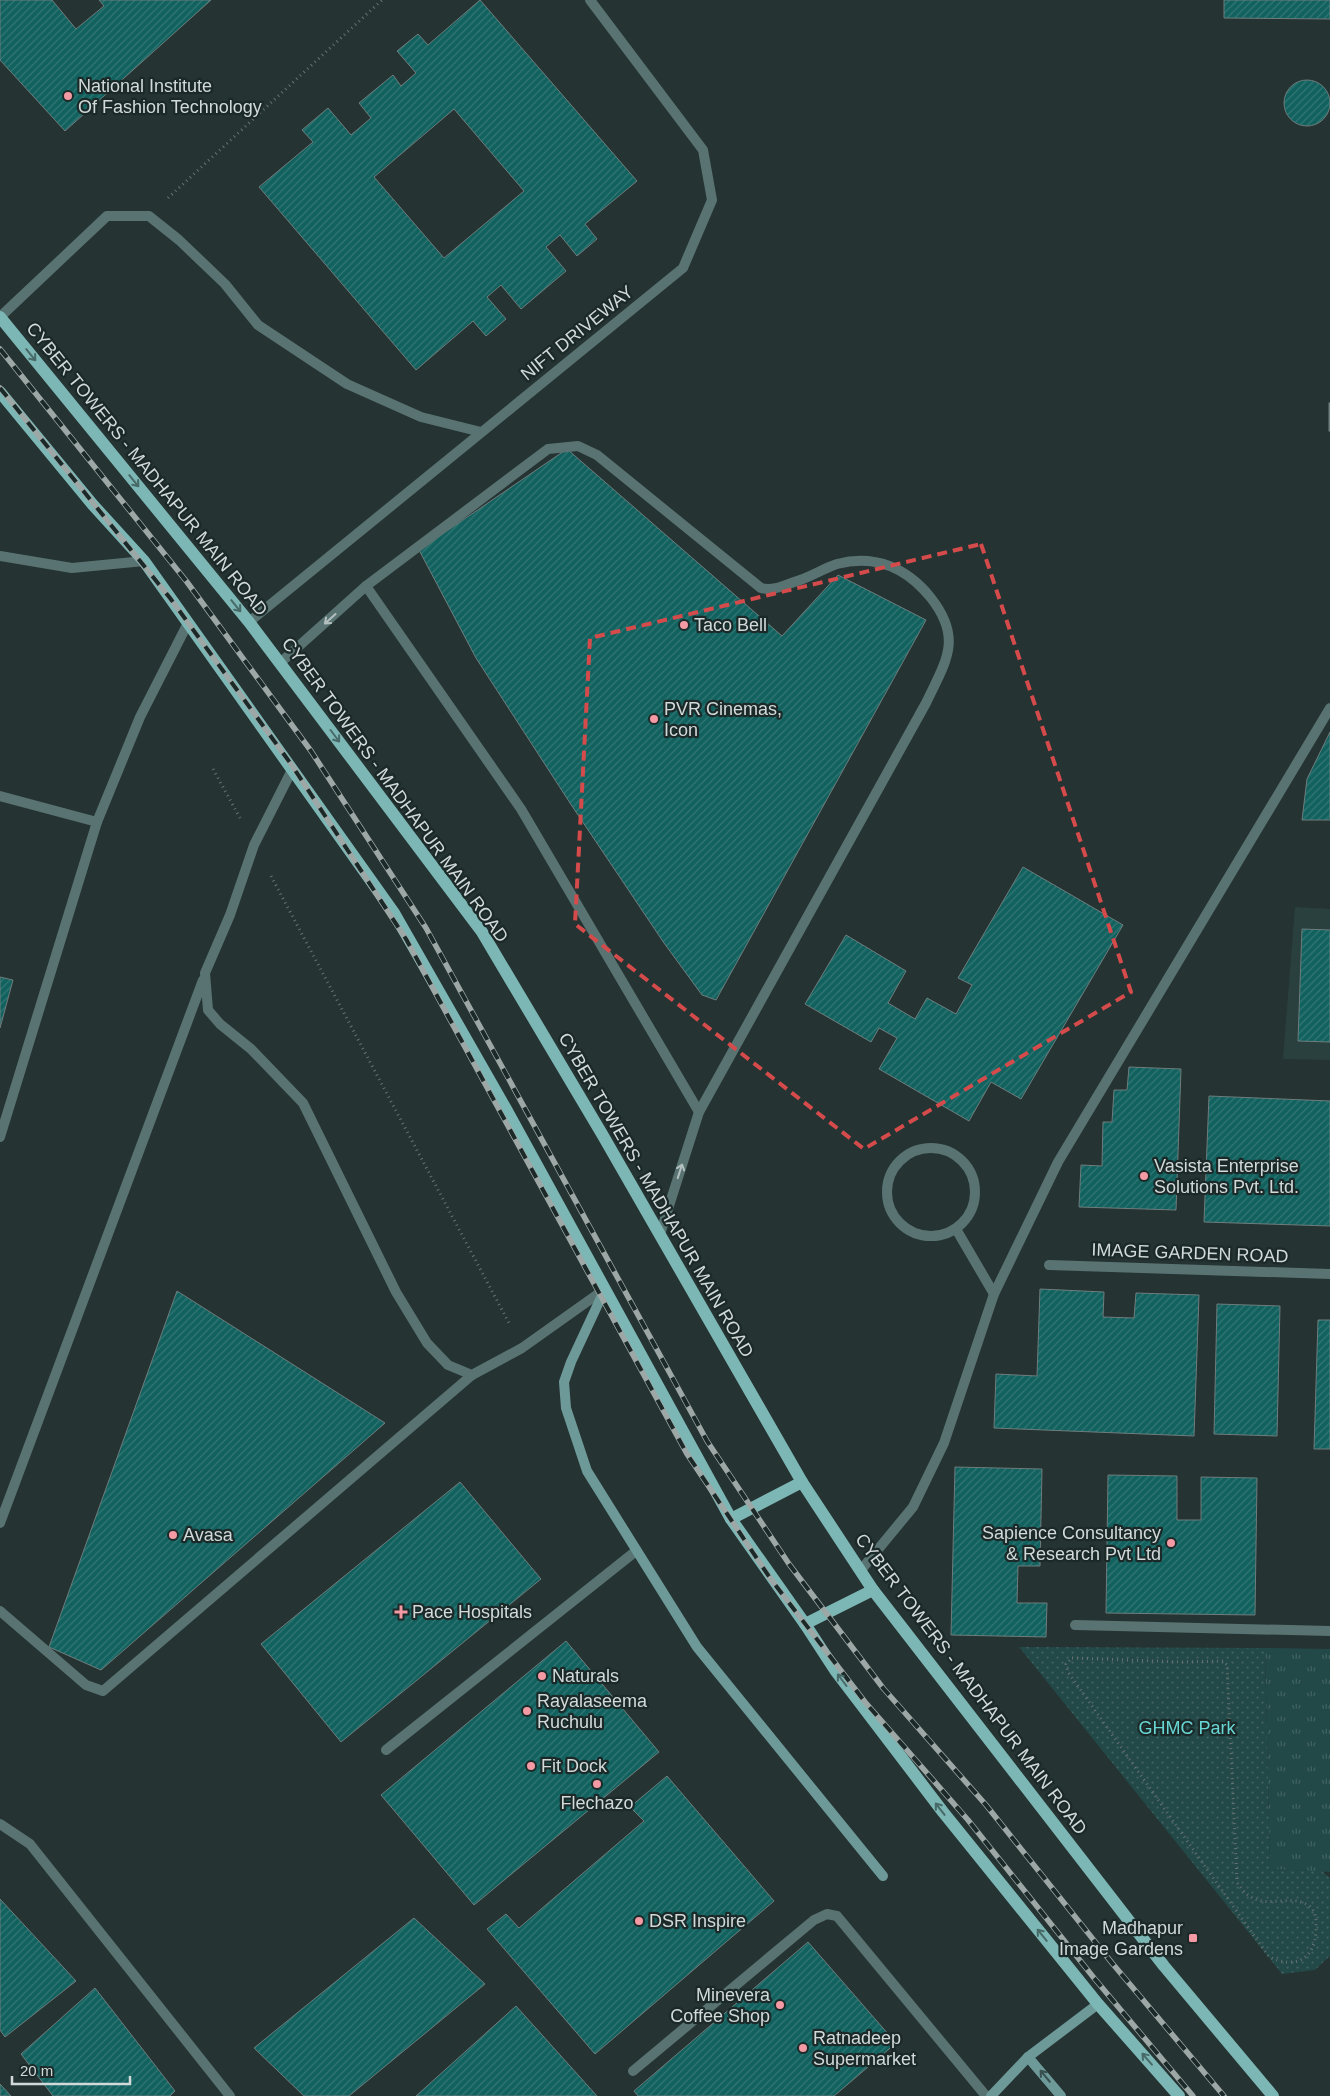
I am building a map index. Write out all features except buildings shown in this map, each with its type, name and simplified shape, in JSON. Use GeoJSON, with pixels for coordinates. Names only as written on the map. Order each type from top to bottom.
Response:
{"type":"FeatureCollection","features":[{"type":"Feature","properties":{"kind":"main road","name":"CYBER TOWERS - MADHAPUR MAIN ROAD"},"geometry":{"type":"LineString","coordinates":[[0,317],[249,622],[482,932],[660,1234],[802,1482],[873,1590],[1164,1966],[1273,2096]]}},
{"type":"Feature","properties":{"kind":"main road"},"geometry":{"type":"LineString","coordinates":[[0,392],[93,505],[144,561],[394,913],[606,1289],[731,1519],[835,1670],[943,1812],[1098,2004],[1179,2096]]}},
{"type":"Feature","properties":{"kind":"main road"},"geometry":{"type":"LineString","coordinates":[[731,1519],[802,1482]]}},
{"type":"Feature","properties":{"kind":"main road"},"geometry":{"type":"LineString","coordinates":[[805,1624],[873,1590]]}},
{"type":"Feature","properties":{"kind":"street","name":"NIFT DRIVEWAY"},"geometry":{"type":"LineString","coordinates":[[249,622],[683,268],[712,200],[703,150],[590,0]]}},
{"type":"Feature","properties":{"kind":"street"},"geometry":{"type":"LineString","coordinates":[[0,317],[107,216],[149,216],[179,240],[225,284],[258,324],[347,384],[421,417],[481,432]]}},
{"type":"Feature","properties":{"kind":"street"},"geometry":{"type":"LineString","coordinates":[[280,664],[366,586],[548,450],[578,446],[597,455],[761,588],[770,590],[808,578],[836,565],[865,560],[892,566],[917,581],[942,612],[951,638],[943,667],[926,703],[699,1112],[660,1234]]}},
{"type":"Feature","properties":{"kind":"street"},"geometry":{"type":"LineString","coordinates":[[0,556],[72,568],[144,561]]}},
{"type":"Feature","properties":{"kind":"street"},"geometry":{"type":"LineString","coordinates":[[366,586],[521,809],[699,1112]]}},
{"type":"Feature","properties":{"kind":"street"},"geometry":{"type":"LineString","coordinates":[[0,1137],[97,822],[140,718],[188,623]]}},
{"type":"Feature","properties":{"kind":"street"},"geometry":{"type":"LineString","coordinates":[[861,1570],[913,1507],[944,1444],[994,1294],[1058,1162],[1330,708]]}},
{"type":"Feature","properties":{"kind":"street"},"geometry":{"type":"LineString","coordinates":[[0,1523],[205,973],[230,915],[254,845],[292,770]]}},
{"type":"Feature","properties":{"kind":"street"},"geometry":{"type":"LineString","coordinates":[[0,796],[97,822]]}},
{"type":"Feature","properties":{"kind":"street"},"geometry":{"type":"LineString","coordinates":[[205,973],[208,1010],[220,1024],[252,1049],[303,1103],[396,1292],[427,1343],[448,1365],[472,1375]]}},
{"type":"Feature","properties":{"kind":"street"},"geometry":{"type":"LineString","coordinates":[[927,1148],[942,1149],[955,1155],[966,1165],[973,1177],[976,1192],[973,1206],[967,1219],[956,1229],[943,1235],[928,1237],[913,1233],[901,1226],[892,1214],[886,1200],[886,1185],[892,1171],[901,1159],[913,1151],[927,1148]]}},
{"type":"Feature","properties":{"kind":"street"},"geometry":{"type":"LineString","coordinates":[[956,1229],[994,1294]]}},
{"type":"Feature","properties":{"kind":"street","name":"IMAGE GARDEN ROAD"},"geometry":{"type":"LineString","coordinates":[[1049,1265],[1330,1274]]}},
{"type":"Feature","properties":{"kind":"street"},"geometry":{"type":"LineString","coordinates":[[0,1612],[86,1686],[104,1691],[472,1375],[522,1348],[606,1289]]}},
{"type":"Feature","properties":{"kind":"street"},"geometry":{"type":"LineString","coordinates":[[606,1289],[570,1362],[564,1382],[566,1408],[587,1471],[697,1647],[883,1876]]}},
{"type":"Feature","properties":{"kind":"street"},"geometry":{"type":"LineString","coordinates":[[386,1750],[636,1551]]}},
{"type":"Feature","properties":{"kind":"street"},"geometry":{"type":"LineString","coordinates":[[1075,1625],[1330,1631]]}},
{"type":"Feature","properties":{"kind":"street"},"geometry":{"type":"LineString","coordinates":[[0,1824],[30,1844],[230,2096]]}},
{"type":"Feature","properties":{"kind":"street"},"geometry":{"type":"LineString","coordinates":[[633,2070],[814,1920],[826,1914],[837,1916],[986,2096]]}},
{"type":"Feature","properties":{"kind":"street"},"geometry":{"type":"LineString","coordinates":[[991,2096],[1028,2057],[1098,2004]]}},
{"type":"Feature","properties":{"kind":"street"},"geometry":{"type":"LineString","coordinates":[[1028,2057],[1061,2096]]}},
{"type":"Feature","properties":{"kind":"path"},"geometry":{"type":"LineString","coordinates":[[149,216],[382,0]]}},
{"type":"Feature","properties":{"kind":"path"},"geometry":{"type":"LineString","coordinates":[[213,769],[522,1348]]}},
{"type":"Feature","properties":{"kind":"path"},"geometry":{"type":"LineString","coordinates":[[1072,1658],[1182,1662],[1223,1661],[1227,1665],[1237,1882],[1243,1892],[1256,1899],[1269,1903],[1298,1901],[1309,1906],[1316,1915],[1315,1940],[1310,1954],[1302,1960],[1289,1963],[1269,1957],[1068,1672],[1066,1664],[1072,1658]]}},
{"type":"Feature","properties":{"kind":"highlighted area"},"geometry":{"type":"Polygon","coordinates":[[[981,544],[1131,992],[864,1149],[575,924],[590,638],[981,544]]]}},
{"type":"Feature","properties":{"kind":"shaded area"},"geometry":{"type":"Polygon","coordinates":[[[1295,907],[1330,909],[1330,1060],[1283,1059],[1295,907]]]}},
{"type":"Feature","properties":{"kind":"green space","name":"GHMC Park"},"geometry":{"type":"Polygon","coordinates":[[[1019,1647],[1265,1648],[1270,1869],[1322,1871],[1330,1878],[1330,1956],[1315,1970],[1282,1974],[1019,1647]]]}},
{"type":"Feature","properties":{"kind":"green space"},"geometry":{"type":"Polygon","coordinates":[[[1265,1648],[1330,1649],[1330,1872],[1270,1869],[1265,1648]]]}},
{"type":"Feature","properties":{"kind":"railway"},"geometry":{"type":"LineString","coordinates":[[0,349],[187,582],[311,751],[426,928],[707,1441],[789,1564],[883,1688],[986,1805],[1112,1963],[1224,2096]]}},
{"type":"Feature","properties":{"kind":"railway"},"geometry":{"type":"LineString","coordinates":[[0,388],[170,598],[291,764],[406,939],[687,1454],[770,1578],[865,1702],[968,1820],[1094,1978],[1193,2096]]}},
{"type":"Feature","properties":{"kind":"place","name":"National Institute Of Fashion Technology"},"geometry":{"type":"Point","coordinates":[68,96]}},
{"type":"Feature","properties":{"kind":"place","name":"Taco Bell"},"geometry":{"type":"Point","coordinates":[684,625]}},
{"type":"Feature","properties":{"kind":"place","name":"PVR Cinemas, Icon"},"geometry":{"type":"Point","coordinates":[654,719]}},
{"type":"Feature","properties":{"kind":"place","name":"Vasista Enterprise Solutions Pvt. Ltd."},"geometry":{"type":"Point","coordinates":[1144,1176]}},
{"type":"Feature","properties":{"kind":"place","name":"Avasa"},"geometry":{"type":"Point","coordinates":[173,1535]}},
{"type":"Feature","properties":{"kind":"place","name":"Sapience Consultancy & Research Pvt Ltd"},"geometry":{"type":"Point","coordinates":[1171,1543]}},
{"type":"Feature","properties":{"kind":"place","name":"Pace Hospitals"},"geometry":{"type":"Point","coordinates":[401,1612]}},
{"type":"Feature","properties":{"kind":"place","name":"Naturals"},"geometry":{"type":"Point","coordinates":[542,1676]}},
{"type":"Feature","properties":{"kind":"place","name":"Rayalaseema Ruchulu"},"geometry":{"type":"Point","coordinates":[527,1711]}},
{"type":"Feature","properties":{"kind":"place","name":"Fit Dock"},"geometry":{"type":"Point","coordinates":[531,1766]}},
{"type":"Feature","properties":{"kind":"place","name":"Flechazo"},"geometry":{"type":"Point","coordinates":[597,1784]}},
{"type":"Feature","properties":{"kind":"place","name":"DSR Inspire"},"geometry":{"type":"Point","coordinates":[639,1921]}},
{"type":"Feature","properties":{"kind":"place","name":"Madhapur Image Gardens"},"geometry":{"type":"Point","coordinates":[1193,1938]}},
{"type":"Feature","properties":{"kind":"place","name":"Minevera Coffee Shop"},"geometry":{"type":"Point","coordinates":[780,2005]}},
{"type":"Feature","properties":{"kind":"place","name":"Ratnadeep Supermarket"},"geometry":{"type":"Point","coordinates":[803,2048]}}]}
